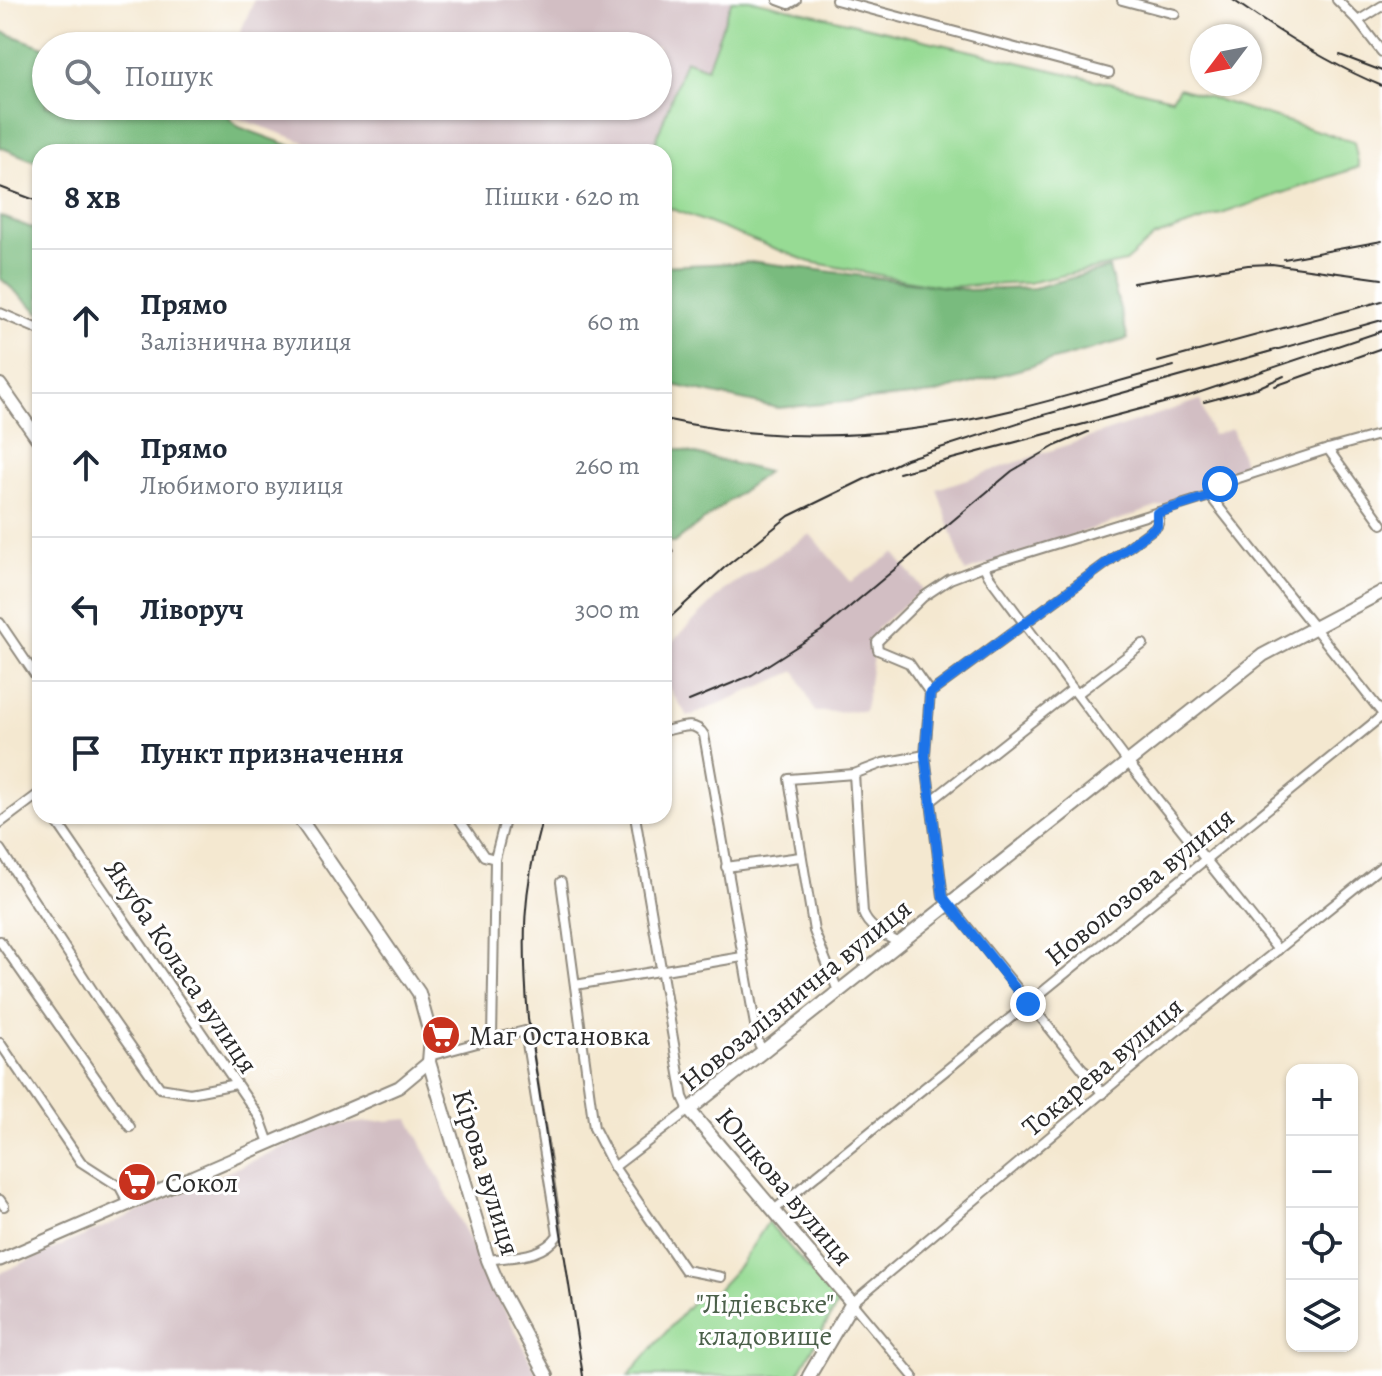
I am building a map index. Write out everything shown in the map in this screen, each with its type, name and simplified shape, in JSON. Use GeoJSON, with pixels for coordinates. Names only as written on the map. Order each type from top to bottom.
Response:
{"type":"FeatureCollection","features":[{"type":"Feature","properties":{"kind":"main road"},"geometry":{"type":"LineString","coordinates":[[0,385],[32,431]]}},
{"type":"Feature","properties":{"kind":"main road","name":"Новозалізнична вулиця"},"geometry":{"type":"LineString","coordinates":[[689,1110],[1263,655],[1382,592]]}},
{"type":"Feature","properties":{"kind":"main road","name":"Кірова вулиця"},"geometry":{"type":"LineString","coordinates":[[303,824],[419,993],[431,1037],[429,1059],[488,1260],[501,1291],[547,1376]]}},
{"type":"Feature","properties":{"kind":"main road","name":"Юшкова вулиця"},"geometry":{"type":"LineString","coordinates":[[689,1110],[852,1303]]}},
{"type":"Feature","properties":{"kind":"main road"},"geometry":{"type":"LineString","coordinates":[[809,1376],[852,1303]]}},
{"type":"Feature","properties":{"kind":"street"},"geometry":{"type":"LineString","coordinates":[[778,0],[789,4],[796,0]]}},
{"type":"Feature","properties":{"kind":"street"},"geometry":{"type":"LineString","coordinates":[[836,0],[1109,73]]}},
{"type":"Feature","properties":{"kind":"street"},"geometry":{"type":"LineString","coordinates":[[1122,0],[1175,14]]}},
{"type":"Feature","properties":{"kind":"street"},"geometry":{"type":"LineString","coordinates":[[1337,0],[1382,52]]}},
{"type":"Feature","properties":{"kind":"street"},"geometry":{"type":"LineString","coordinates":[[1358,21],[1382,6]]}},
{"type":"Feature","properties":{"kind":"street"},"geometry":{"type":"LineString","coordinates":[[0,313],[32,327]]}},
{"type":"Feature","properties":{"kind":"street"},"geometry":{"type":"LineString","coordinates":[[1103,1094],[947,904],[941,889],[925,755],[930,693],[909,663],[878,650],[877,642],[923,597],[950,579],[1210,496],[1220,484],[1382,434]]}},
{"type":"Feature","properties":{"kind":"street"},"geometry":{"type":"LineString","coordinates":[[1328,449],[1382,524]]}},
{"type":"Feature","properties":{"kind":"street"},"geometry":{"type":"LineString","coordinates":[[1210,496],[1382,714]]}},
{"type":"Feature","properties":{"kind":"street"},"geometry":{"type":"LineString","coordinates":[[930,693],[1157,526],[1157,513]]}},
{"type":"Feature","properties":{"kind":"street"},"geometry":{"type":"LineString","coordinates":[[984,566],[1127,761],[1278,950]]}},
{"type":"Feature","properties":{"kind":"street"},"geometry":{"type":"LineString","coordinates":[[0,623],[32,670]]}},
{"type":"Feature","properties":{"kind":"street"},"geometry":{"type":"LineString","coordinates":[[930,802],[1143,644]]}},
{"type":"Feature","properties":{"kind":"street","name":"Новолозова вулиця"},"geometry":{"type":"LineString","coordinates":[[774,1210],[1382,714]]}},
{"type":"Feature","properties":{"kind":"street"},"geometry":{"type":"LineString","coordinates":[[672,729],[693,725],[704,735],[742,957],[758,1042],[763,1051]]}},
{"type":"Feature","properties":{"kind":"street"},"geometry":{"type":"LineString","coordinates":[[838,991],[814,931],[789,779],[854,774],[883,763],[925,755]]}},
{"type":"Feature","properties":{"kind":"street"},"geometry":{"type":"LineString","coordinates":[[854,774],[863,913],[866,922],[899,943]]}},
{"type":"Feature","properties":{"kind":"street"},"geometry":{"type":"LineString","coordinates":[[0,823],[32,800]]}},
{"type":"Feature","properties":{"kind":"street","name":"Якуба Коласа вулиця"},"geometry":{"type":"LineString","coordinates":[[58,824],[260,1118],[269,1143]]}},
{"type":"Feature","properties":{"kind":"street"},"geometry":{"type":"LineString","coordinates":[[462,824],[484,856],[495,859]]}},
{"type":"Feature","properties":{"kind":"street"},"geometry":{"type":"LineString","coordinates":[[492,1039],[495,859],[504,824]]}},
{"type":"Feature","properties":{"kind":"street","name":"Юшкова вулиця"},"geometry":{"type":"LineString","coordinates":[[636,824],[684,1103],[689,1110]]}},
{"type":"Feature","properties":{"kind":"street"},"geometry":{"type":"LineString","coordinates":[[0,849],[160,1088],[190,1093],[236,1084]]}},
{"type":"Feature","properties":{"kind":"street"},"geometry":{"type":"LineString","coordinates":[[726,867],[800,857]]}},
{"type":"Feature","properties":{"kind":"street","name":"Токарева вулиця"},"geometry":{"type":"LineString","coordinates":[[852,1303],[1382,866]]}},
{"type":"Feature","properties":{"kind":"street"},"geometry":{"type":"LineString","coordinates":[[561,882],[594,1128],[614,1167],[685,1270],[721,1277]]}},
{"type":"Feature","properties":{"kind":"street"},"geometry":{"type":"LineString","coordinates":[[0,941],[130,1127]]}},
{"type":"Feature","properties":{"kind":"street"},"geometry":{"type":"LineString","coordinates":[[575,985],[742,957]]}},
{"type":"Feature","properties":{"kind":"street"},"geometry":{"type":"LineString","coordinates":[[0,1260],[399,1087],[429,1059],[525,1031],[558,1235],[550,1247],[541,1252],[488,1260]]}},
{"type":"Feature","properties":{"kind":"street"},"geometry":{"type":"LineString","coordinates":[[0,1043],[81,1162],[120,1187],[129,1204]]}},
{"type":"Feature","properties":{"kind":"street","name":"Новозалізнична вулиця"},"geometry":{"type":"LineString","coordinates":[[614,1167],[689,1110]]}},
{"type":"Feature","properties":{"kind":"street"},"geometry":{"type":"LineString","coordinates":[[852,1303],[913,1376]]}},
{"type":"Feature","properties":{"kind":"shaded area"},"geometry":{"type":"Polygon","coordinates":[[[254,0],[732,0],[707,68],[685,61],[672,97],[672,32],[240,32],[254,0]]]}},
{"type":"Feature","properties":{"kind":"shaded area"},"geometry":{"type":"Polygon","coordinates":[[[244,120],[664,120],[655,144],[310,144],[244,120]]]}},
{"type":"Feature","properties":{"kind":"shaded area"},"geometry":{"type":"Polygon","coordinates":[[[1200,400],[1212,435],[1232,429],[1247,472],[1212,483],[1213,488],[965,572],[937,489],[1200,400]]]}},
{"type":"Feature","properties":{"kind":"shaded area"},"geometry":{"type":"Polygon","coordinates":[[[810,534],[851,582],[894,553],[923,589],[877,628],[865,711],[815,712],[796,671],[688,717],[672,693],[672,642],[726,589],[810,534]]]}},
{"type":"Feature","properties":{"kind":"shaded area"},"geometry":{"type":"Polygon","coordinates":[[[409,1119],[538,1376],[0,1376],[0,1273],[333,1125],[409,1119]]]}},
{"type":"Feature","properties":{"kind":"green space"},"geometry":{"type":"Polygon","coordinates":[[[732,0],[753,0],[1172,98],[1179,88],[1190,91],[1190,96],[1205,96],[1354,142],[1359,167],[1154,237],[1125,262],[1028,283],[943,287],[810,262],[672,209],[672,144],[655,144],[663,120],[672,120],[672,96],[685,60],[707,68],[732,0]]]}},
{"type":"Feature","properties":{"kind":"green space"},"geometry":{"type":"Polygon","coordinates":[[[0,31],[32,43],[32,120],[232,120],[239,127],[285,144],[32,144],[32,160],[0,147],[0,31]]]}},
{"type":"Feature","properties":{"kind":"green space"},"geometry":{"type":"Polygon","coordinates":[[[0,216],[32,228],[32,306],[0,278],[0,216]]]}},
{"type":"Feature","properties":{"kind":"green space"},"geometry":{"type":"Polygon","coordinates":[[[757,262],[969,290],[1034,288],[1109,268],[1128,339],[933,394],[778,408],[672,385],[672,266],[757,262]]]}},
{"type":"Feature","properties":{"kind":"green space"},"geometry":{"type":"Polygon","coordinates":[[[672,448],[767,472],[674,543],[672,448]]]}},
{"type":"Feature","properties":{"kind":"green space","name":"\"Лідієвське\" кладовище"},"geometry":{"type":"Polygon","coordinates":[[[768,1222],[838,1303],[797,1376],[628,1376],[692,1302],[713,1294],[740,1265],[768,1222]]]}},
{"type":"Feature","properties":{"kind":"railway"},"geometry":{"type":"LineString","coordinates":[[1233,0],[1305,47],[1382,86]]}},
{"type":"Feature","properties":{"kind":"railway"},"geometry":{"type":"LineString","coordinates":[[1340,55],[1382,71]]}},
{"type":"Feature","properties":{"kind":"railway"},"geometry":{"type":"LineString","coordinates":[[0,187],[32,199]]}},
{"type":"Feature","properties":{"kind":"railway"},"geometry":{"type":"LineString","coordinates":[[1284,259],[1382,241]]}},
{"type":"Feature","properties":{"kind":"railway"},"geometry":{"type":"LineString","coordinates":[[1133,283],[1272,264],[1382,279]]}},
{"type":"Feature","properties":{"kind":"railway"},"geometry":{"type":"LineString","coordinates":[[1158,362],[1382,301]]}},
{"type":"Feature","properties":{"kind":"railway"},"geometry":{"type":"LineString","coordinates":[[672,616],[724,568],[789,516],[906,459],[1033,418],[1382,320]]}},
{"type":"Feature","properties":{"kind":"railway"},"geometry":{"type":"LineString","coordinates":[[899,473],[1186,397],[1382,331]]}},
{"type":"Feature","properties":{"kind":"railway"},"geometry":{"type":"LineString","coordinates":[[1275,386],[1382,348]]}},
{"type":"Feature","properties":{"kind":"railway"},"geometry":{"type":"LineString","coordinates":[[672,421],[725,430],[788,435],[850,435],[913,429],[979,418],[1174,366]]}},
{"type":"Feature","properties":{"kind":"railway"},"geometry":{"type":"LineString","coordinates":[[1204,402],[1257,388],[1284,376]]}},
{"type":"Feature","properties":{"kind":"railway"},"geometry":{"type":"LineString","coordinates":[[689,701],[752,675],[821,631],[1012,471],[1055,446],[1088,432]]}},
{"type":"Feature","properties":{"kind":"railway"},"geometry":{"type":"LineString","coordinates":[[541,824],[525,917],[528,1019],[583,1376]]}},
{"type":"Feature","properties":{"kind":"place","name":"Маг Остановка"},"geometry":{"type":"Point","coordinates":[441,1035]}},
{"type":"Feature","properties":{"kind":"place","name":"Сокол"},"geometry":{"type":"Point","coordinates":[137,1182]}},
{"type":"Feature","properties":{"kind":"route"},"geometry":{"type":"LineString","coordinates":[[1028,1004],[943,897],[925,755],[930,693],[1157,526],[1157,513],[1210,496],[1220,484]]}}]}
